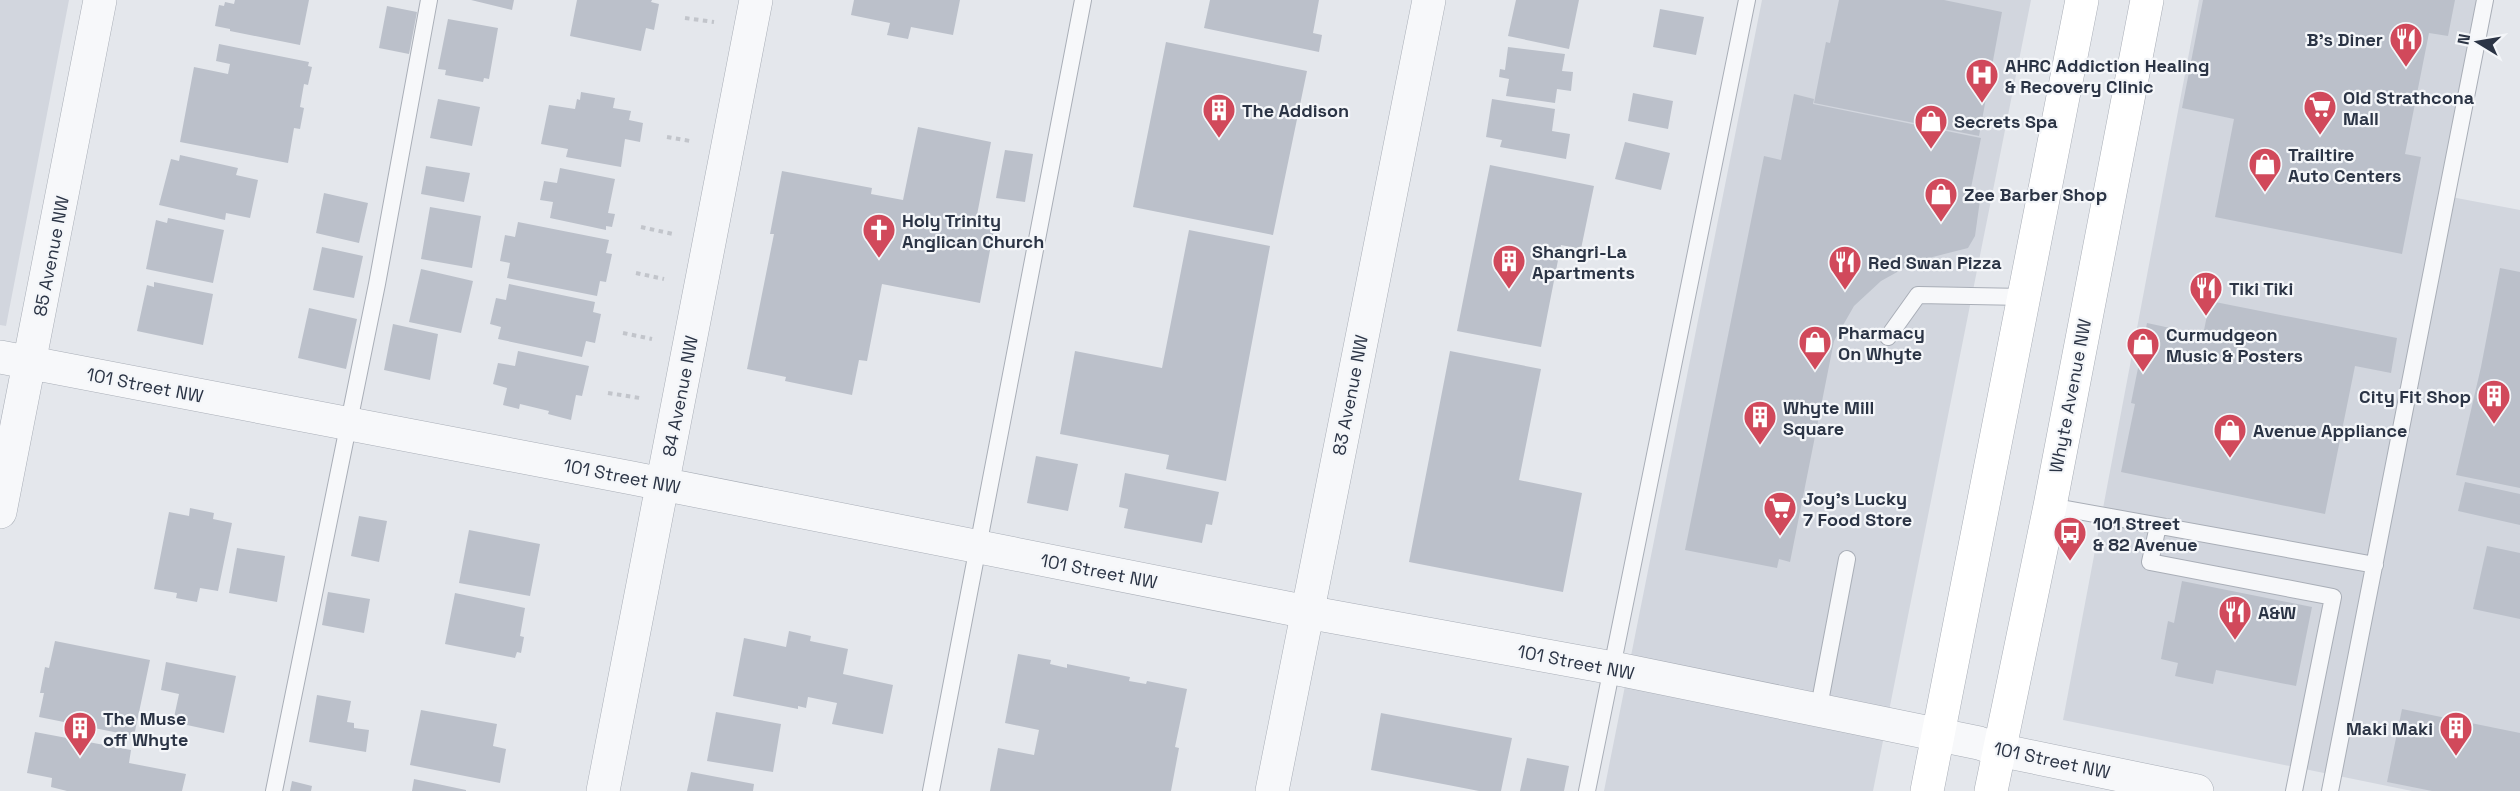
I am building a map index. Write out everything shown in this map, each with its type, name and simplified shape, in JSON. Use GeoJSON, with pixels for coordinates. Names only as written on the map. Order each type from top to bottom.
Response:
{"type":"FeatureCollection","features":[{"type":"Feature","properties":{"kind":"main road"},"geometry":{"type":"LineString","coordinates":[[1927,791],[2082,0]]}},
{"type":"Feature","properties":{"kind":"main road","name":"Whyte Avenue NW"},"geometry":{"type":"LineString","coordinates":[[1991,791],[2050,506],[2147,0]]}},
{"type":"Feature","properties":{"kind":"street","name":"85 Avenue NW"},"geometry":{"type":"LineString","coordinates":[[0,512],[15,359],[100,0]]}},
{"type":"Feature","properties":{"kind":"street","name":"84 Avenue NW"},"geometry":{"type":"LineString","coordinates":[[603,791],[756,0]]}},
{"type":"Feature","properties":{"kind":"street","name":"83 Avenue NW"},"geometry":{"type":"LineString","coordinates":[[1272,791],[1429,0]]}},
{"type":"Feature","properties":{"kind":"street","name":"101 Street NW"},"geometry":{"type":"LineString","coordinates":[[15,359],[1307,612],[1613,668],[2197,791]]}},
{"type":"Feature","properties":{"kind":"lane"},"geometry":{"type":"LineString","coordinates":[[274,791],[349,425],[429,0]]}},
{"type":"Feature","properties":{"kind":"lane"},"geometry":{"type":"LineString","coordinates":[[931,791],[1083,0]]}},
{"type":"Feature","properties":{"kind":"lane"},"geometry":{"type":"LineString","coordinates":[[1589,791],[1747,0]]}},
{"type":"Feature","properties":{"kind":"lane"},"geometry":{"type":"LineString","coordinates":[[2330,791],[2485,0]]}},
{"type":"Feature","properties":{"kind":"lane"},"geometry":{"type":"LineString","coordinates":[[1888,337],[1918,295],[2025,297]]}},
{"type":"Feature","properties":{"kind":"lane"},"geometry":{"type":"LineString","coordinates":[[2050,506],[2375,565]]}},
{"type":"Feature","properties":{"kind":"lane"},"geometry":{"type":"LineString","coordinates":[[2158,526],[2150,562],[2333,597],[2294,791]]}},
{"type":"Feature","properties":{"kind":"lane"},"geometry":{"type":"LineString","coordinates":[[1818,712],[1848,559]]}},
{"type":"Feature","properties":{"kind":"path"},"geometry":{"type":"LineString","coordinates":[[685,18],[722,24]]}},
{"type":"Feature","properties":{"kind":"path"},"geometry":{"type":"LineString","coordinates":[[667,137],[699,142]]}},
{"type":"Feature","properties":{"kind":"path"},"geometry":{"type":"LineString","coordinates":[[641,228],[680,235]]}},
{"type":"Feature","properties":{"kind":"path"},"geometry":{"type":"LineString","coordinates":[[636,273],[671,281]]}},
{"type":"Feature","properties":{"kind":"path"},"geometry":{"type":"LineString","coordinates":[[623,333],[660,341]]}},
{"type":"Feature","properties":{"kind":"path"},"geometry":{"type":"LineString","coordinates":[[608,393],[648,399]]}},
{"type":"Feature","properties":{"kind":"shaded area"},"geometry":{"type":"Polygon","coordinates":[[[0,0],[69,0],[6,326],[0,325],[0,0]]]}},
{"type":"Feature","properties":{"kind":"shaded area"},"geometry":{"type":"Polygon","coordinates":[[[1762,0],[2031,0],[1873,791],[1604,791],[1762,0]]]}},
{"type":"Feature","properties":{"kind":"shaded area"},"geometry":{"type":"Polygon","coordinates":[[[2199,0],[2480,0],[2446,196],[2520,210],[2520,791],[2412,791],[2063,720],[2199,0]]]}},
{"type":"Feature","properties":{"kind":"building"},"geometry":{"type":"Polygon","coordinates":[[[235,0],[309,0],[300,45],[215,26],[219,5],[224,6],[225,2],[234,4],[235,0]]]}},
{"type":"Feature","properties":{"kind":"building"},"geometry":{"type":"Polygon","coordinates":[[[471,0],[514,0],[512,10],[471,0]]]}},
{"type":"Feature","properties":{"kind":"building"},"geometry":{"type":"Polygon","coordinates":[[[577,0],[652,0],[651,2],[659,4],[654,30],[646,28],[641,51],[570,36],[577,0]]]}},
{"type":"Feature","properties":{"kind":"building"},"geometry":{"type":"Polygon","coordinates":[[[854,0],[960,0],[953,35],[911,27],[908,39],[887,35],[890,23],[851,15],[854,0]]]}},
{"type":"Feature","properties":{"kind":"building"},"geometry":{"type":"Polygon","coordinates":[[[1210,0],[1319,0],[1313,33],[1322,35],[1319,52],[1204,28],[1210,0]]]}},
{"type":"Feature","properties":{"kind":"building"},"geometry":{"type":"Polygon","coordinates":[[[1516,0],[1579,0],[1569,49],[1508,36],[1516,0]]]}},
{"type":"Feature","properties":{"kind":"building"},"geometry":{"type":"Polygon","coordinates":[[[1839,0],[1944,0],[2002,12],[1979,136],[1814,103],[1826,42],[1830,43],[1839,0]]]}},
{"type":"Feature","properties":{"kind":"building","name":"Old Strathcona Mall"},"geometry":{"type":"Polygon","coordinates":[[[2203,0],[2455,0],[2448,36],[2429,33],[2405,154],[2421,157],[2402,254],[2215,217],[2234,119],[2182,108],[2203,0]]]}},
{"type":"Feature","properties":{"kind":"building"},"geometry":{"type":"Polygon","coordinates":[[[387,6],[417,12],[409,54],[379,48],[387,6]]]}},
{"type":"Feature","properties":{"kind":"building"},"geometry":{"type":"Polygon","coordinates":[[[1660,9],[1704,17],[1696,55],[1653,47],[1660,9]]]}},
{"type":"Feature","properties":{"kind":"building"},"geometry":{"type":"Polygon","coordinates":[[[448,19],[498,28],[489,79],[484,78],[483,82],[445,75],[446,70],[438,69],[448,19]]]}},
{"type":"Feature","properties":{"kind":"building","name":"The Addison"},"geometry":{"type":"Polygon","coordinates":[[[1166,42],[1307,71],[1273,235],[1133,207],[1166,42]]]}},
{"type":"Feature","properties":{"kind":"building"},"geometry":{"type":"Polygon","coordinates":[[[219,44],[309,62],[308,66],[312,67],[308,85],[304,84],[300,107],[304,108],[300,129],[294,128],[288,163],[180,142],[194,67],[228,74],[230,64],[216,61],[219,44]]]}},
{"type":"Feature","properties":{"kind":"building"},"geometry":{"type":"Polygon","coordinates":[[[1508,47],[1565,54],[1562,71],[1573,72],[1571,91],[1557,89],[1555,103],[1506,96],[1509,79],[1499,77],[1500,69],[1505,70],[1508,47]]]}},
{"type":"Feature","properties":{"kind":"building"},"geometry":{"type":"Polygon","coordinates":[[[581,92],[615,98],[613,108],[631,111],[629,120],[643,123],[640,142],[625,139],[621,167],[566,157],[568,149],[541,144],[549,105],[575,109],[581,92]]]}},
{"type":"Feature","properties":{"kind":"building"},"geometry":{"type":"Polygon","coordinates":[[[1633,93],[1673,101],[1668,129],[1628,121],[1633,93]]]}},
{"type":"Feature","properties":{"kind":"building","name":"Whyte Mill Square"},"geometry":{"type":"Polygon","coordinates":[[[1794,94],[1814,99],[1813,104],[1981,138],[1969,198],[1980,200],[1975,236],[1968,248],[1917,261],[1881,281],[1854,306],[1834,341],[1790,562],[1779,559],[1777,568],[1685,550],[1764,156],[1781,160],[1794,94]]]}},
{"type":"Feature","properties":{"kind":"building"},"geometry":{"type":"Polygon","coordinates":[[[438,99],[480,107],[472,146],[430,138],[438,99]]]}},
{"type":"Feature","properties":{"kind":"building"},"geometry":{"type":"Polygon","coordinates":[[[1492,99],[1555,109],[1552,131],[1570,134],[1566,159],[1500,147],[1502,140],[1486,137],[1492,99]]]}},
{"type":"Feature","properties":{"kind":"building","name":"Holy Trinity Anglican Church"},"geometry":{"type":"Polygon","coordinates":[[[918,127],[991,142],[977,215],[996,219],[980,303],[882,284],[867,361],[859,360],[852,395],[785,381],[786,377],[747,369],[774,234],[770,234],[782,171],[872,188],[871,194],[903,200],[918,127]]]}},
{"type":"Feature","properties":{"kind":"building"},"geometry":{"type":"Polygon","coordinates":[[[1625,142],[1670,153],[1661,190],[1615,179],[1625,142]]]}},
{"type":"Feature","properties":{"kind":"building"},"geometry":{"type":"Polygon","coordinates":[[[1005,150],[1033,154],[1025,202],[996,198],[1005,150]]]}},
{"type":"Feature","properties":{"kind":"building"},"geometry":{"type":"Polygon","coordinates":[[[180,155],[238,168],[236,175],[258,180],[250,218],[226,213],[225,220],[159,205],[171,159],[179,161],[180,155]]]}},
{"type":"Feature","properties":{"kind":"building","name":"Shangri-La Apartments"},"geometry":{"type":"Polygon","coordinates":[[[1490,165],[1594,186],[1581,249],[1561,245],[1541,347],[1457,331],[1490,165]]]}},
{"type":"Feature","properties":{"kind":"building"},"geometry":{"type":"Polygon","coordinates":[[[426,166],[470,173],[464,202],[421,194],[426,166]]]}},
{"type":"Feature","properties":{"kind":"building"},"geometry":{"type":"Polygon","coordinates":[[[560,168],[615,179],[608,213],[615,214],[612,227],[606,226],[606,230],[550,218],[553,202],[540,200],[544,181],[557,183],[560,168]]]}},
{"type":"Feature","properties":{"kind":"building"},"geometry":{"type":"Polygon","coordinates":[[[324,193],[368,203],[359,243],[316,233],[324,193]]]}},
{"type":"Feature","properties":{"kind":"building"},"geometry":{"type":"Polygon","coordinates":[[[430,207],[481,216],[472,268],[421,259],[430,207]]]}},
{"type":"Feature","properties":{"kind":"building"},"geometry":{"type":"Polygon","coordinates":[[[168,218],[224,230],[213,283],[146,269],[156,220],[167,223],[168,218]]]}},
{"type":"Feature","properties":{"kind":"building"},"geometry":{"type":"Polygon","coordinates":[[[518,222],[609,240],[606,253],[612,254],[606,282],[600,281],[597,296],[507,278],[510,263],[500,261],[505,235],[515,237],[518,222]]]}},
{"type":"Feature","properties":{"kind":"building"},"geometry":{"type":"Polygon","coordinates":[[[1189,230],[1270,246],[1226,481],[1166,469],[1169,455],[1060,434],[1075,351],[1162,368],[1189,230]]]}},
{"type":"Feature","properties":{"kind":"building"},"geometry":{"type":"Polygon","coordinates":[[[322,247],[363,256],[354,298],[313,290],[322,247]]]}},
{"type":"Feature","properties":{"kind":"building","name":"City Fit Shop"},"geometry":{"type":"Polygon","coordinates":[[[2500,268],[2520,272],[2520,488],[2456,475],[2481,367],[2500,268]]]}},
{"type":"Feature","properties":{"kind":"building"},"geometry":{"type":"Polygon","coordinates":[[[421,269],[473,281],[461,333],[409,322],[421,269]]]}},
{"type":"Feature","properties":{"kind":"building"},"geometry":{"type":"Polygon","coordinates":[[[154,282],[213,294],[203,345],[137,331],[147,285],[154,287],[154,282]]]}},
{"type":"Feature","properties":{"kind":"building"},"geometry":{"type":"Polygon","coordinates":[[[509,284],[595,302],[593,312],[601,314],[595,343],[586,341],[582,357],[498,339],[501,327],[490,324],[496,298],[506,300],[509,284]]]}},
{"type":"Feature","properties":{"kind":"building"},"geometry":{"type":"Polygon","coordinates":[[[2210,301],[2397,338],[2391,373],[2355,366],[2325,514],[2121,472],[2135,404],[2131,403],[2147,323],[2203,335],[2210,301]]]}},
{"type":"Feature","properties":{"kind":"building"},"geometry":{"type":"Polygon","coordinates":[[[309,308],[357,319],[346,369],[298,358],[309,308]]]}},
{"type":"Feature","properties":{"kind":"building"},"geometry":{"type":"Polygon","coordinates":[[[393,324],[438,334],[430,380],[384,370],[393,324]]]}},
{"type":"Feature","properties":{"kind":"building"},"geometry":{"type":"Polygon","coordinates":[[[518,351],[589,366],[582,396],[576,395],[571,420],[548,414],[549,411],[520,404],[519,409],[503,405],[507,388],[493,384],[498,363],[515,366],[518,351]]]}},
{"type":"Feature","properties":{"kind":"building"},"geometry":{"type":"Polygon","coordinates":[[[1450,351],[1541,369],[1519,480],[1582,493],[1563,592],[1409,562],[1450,351]]]}},
{"type":"Feature","properties":{"kind":"building"},"geometry":{"type":"Polygon","coordinates":[[[1036,456],[1078,464],[1068,511],[1027,503],[1036,456]]]}},
{"type":"Feature","properties":{"kind":"building"},"geometry":{"type":"Polygon","coordinates":[[[1125,473],[1219,492],[1212,525],[1206,524],[1202,543],[1124,528],[1128,509],[1119,507],[1125,473]]]}},
{"type":"Feature","properties":{"kind":"building"},"geometry":{"type":"Polygon","coordinates":[[[2465,482],[2520,494],[2520,525],[2458,511],[2465,482]]]}},
{"type":"Feature","properties":{"kind":"building"},"geometry":{"type":"Polygon","coordinates":[[[190,508],[214,513],[213,519],[232,523],[218,591],[200,588],[197,602],[176,598],[177,593],[154,589],[169,512],[189,516],[190,508]]]}},
{"type":"Feature","properties":{"kind":"building"},"geometry":{"type":"Polygon","coordinates":[[[359,516],[387,521],[379,562],[351,556],[359,516]]]}},
{"type":"Feature","properties":{"kind":"building"},"geometry":{"type":"Polygon","coordinates":[[[469,530],[540,544],[530,596],[459,583],[469,530]]]}},
{"type":"Feature","properties":{"kind":"building"},"geometry":{"type":"Polygon","coordinates":[[[2487,546],[2520,553],[2520,619],[2473,609],[2487,546]]]}},
{"type":"Feature","properties":{"kind":"building"},"geometry":{"type":"Polygon","coordinates":[[[237,548],[285,556],[277,602],[229,593],[237,548]]]}},
{"type":"Feature","properties":{"kind":"building","name":"A&W"},"geometry":{"type":"Polygon","coordinates":[[[2182,581],[2312,607],[2296,686],[2216,670],[2213,684],[2175,676],[2178,663],[2161,659],[2168,621],[2174,623],[2182,581]]]}},
{"type":"Feature","properties":{"kind":"building"},"geometry":{"type":"Polygon","coordinates":[[[328,592],[370,599],[364,633],[322,625],[328,592]]]}},
{"type":"Feature","properties":{"kind":"building"},"geometry":{"type":"Polygon","coordinates":[[[455,593],[525,608],[520,636],[524,637],[521,653],[517,652],[515,658],[445,644],[455,593]]]}},
{"type":"Feature","properties":{"kind":"building"},"geometry":{"type":"Polygon","coordinates":[[[789,631],[811,636],[810,641],[848,649],[843,674],[893,685],[883,734],[832,724],[837,703],[808,697],[806,708],[798,706],[798,709],[733,696],[744,638],[786,647],[789,631]]]}},
{"type":"Feature","properties":{"kind":"building"},"geometry":{"type":"Polygon","coordinates":[[[55,641],[150,660],[134,736],[39,717],[44,693],[40,693],[45,667],[49,668],[55,641]]]}},
{"type":"Feature","properties":{"kind":"building"},"geometry":{"type":"Polygon","coordinates":[[[1018,654],[1051,660],[1050,664],[1067,668],[1067,664],[1130,677],[1129,681],[1146,684],[1147,681],[1187,689],[1175,747],[1179,748],[1171,791],[990,791],[998,748],[1034,755],[1039,730],[1005,723],[1018,654]]]}},
{"type":"Feature","properties":{"kind":"building"},"geometry":{"type":"Polygon","coordinates":[[[166,662],[236,676],[224,733],[173,722],[179,694],[161,690],[166,662]]]}},
{"type":"Feature","properties":{"kind":"building"},"geometry":{"type":"Polygon","coordinates":[[[317,695],[351,701],[347,722],[354,723],[354,728],[369,730],[366,752],[309,742],[317,695]]]}},
{"type":"Feature","properties":{"kind":"building","name":"Maki Maki"},"geometry":{"type":"Polygon","coordinates":[[[2402,709],[2520,733],[2520,791],[2432,791],[2387,782],[2402,709]]]}},
{"type":"Feature","properties":{"kind":"building"},"geometry":{"type":"Polygon","coordinates":[[[421,710],[497,724],[493,746],[506,749],[500,783],[410,765],[421,710]]]}},
{"type":"Feature","properties":{"kind":"building"},"geometry":{"type":"Polygon","coordinates":[[[716,712],[781,724],[773,772],[707,761],[716,712]]]}},
{"type":"Feature","properties":{"kind":"building"},"geometry":{"type":"Polygon","coordinates":[[[1381,713],[1512,738],[1501,791],[1479,791],[1371,770],[1381,713]]]}},
{"type":"Feature","properties":{"kind":"building","name":"The Muse off Whyte"},"geometry":{"type":"Polygon","coordinates":[[[35,732],[131,750],[129,763],[186,774],[182,791],[67,791],[51,787],[52,778],[27,773],[35,732]]]}},
{"type":"Feature","properties":{"kind":"building"},"geometry":{"type":"Polygon","coordinates":[[[1527,758],[1569,766],[1564,791],[1520,791],[1527,758]]]}},
{"type":"Feature","properties":{"kind":"building"},"geometry":{"type":"Polygon","coordinates":[[[691,772],[754,784],[753,791],[687,791],[691,772]]]}},
{"type":"Feature","properties":{"kind":"building"},"geometry":{"type":"Polygon","coordinates":[[[414,779],[466,790],[466,791],[412,791],[414,779]]]}},
{"type":"Feature","properties":{"kind":"building"},"geometry":{"type":"Polygon","coordinates":[[[292,781],[312,786],[311,791],[290,791],[292,781]]]}},
{"type":"Feature","properties":{"kind":"place","name":"B's Diner"},"geometry":{"type":"Point","coordinates":[2406,68]}},
{"type":"Feature","properties":{"kind":"place","name":"AHRC Addiction Healing & Recovery Clinic"},"geometry":{"type":"Point","coordinates":[1982,104]}},
{"type":"Feature","properties":{"kind":"place","name":"Old Strathcona Mall"},"geometry":{"type":"Point","coordinates":[2320,136]}},
{"type":"Feature","properties":{"kind":"place","name":"The Addison"},"geometry":{"type":"Point","coordinates":[1219,139]}},
{"type":"Feature","properties":{"kind":"place","name":"Secrets Spa"},"geometry":{"type":"Point","coordinates":[1931,150]}},
{"type":"Feature","properties":{"kind":"place","name":"Trailtire Auto Centers"},"geometry":{"type":"Point","coordinates":[2265,193]}},
{"type":"Feature","properties":{"kind":"place","name":"Zee Barber Shop"},"geometry":{"type":"Point","coordinates":[1941,223]}},
{"type":"Feature","properties":{"kind":"place","name":"Holy Trinity Anglican Church"},"geometry":{"type":"Point","coordinates":[879,259]}},
{"type":"Feature","properties":{"kind":"place","name":"Shangri-La Apartments"},"geometry":{"type":"Point","coordinates":[1509,290]}},
{"type":"Feature","properties":{"kind":"place","name":"Red Swan Pizza"},"geometry":{"type":"Point","coordinates":[1845,291]}},
{"type":"Feature","properties":{"kind":"place","name":"Tiki Tiki"},"geometry":{"type":"Point","coordinates":[2206,317]}},
{"type":"Feature","properties":{"kind":"place","name":"Pharmacy On Whyte"},"geometry":{"type":"Point","coordinates":[1815,371]}},
{"type":"Feature","properties":{"kind":"place","name":"Curmudgeon Music & Posters"},"geometry":{"type":"Point","coordinates":[2143,373]}},
{"type":"Feature","properties":{"kind":"place","name":"City Fit Shop"},"geometry":{"type":"Point","coordinates":[2494,425]}},
{"type":"Feature","properties":{"kind":"place","name":"Whyte Mill Square"},"geometry":{"type":"Point","coordinates":[1760,446]}},
{"type":"Feature","properties":{"kind":"place","name":"Avenue Appliance"},"geometry":{"type":"Point","coordinates":[2230,459]}},
{"type":"Feature","properties":{"kind":"place","name":"Joy's Lucky 7 Food Store"},"geometry":{"type":"Point","coordinates":[1780,537]}},
{"type":"Feature","properties":{"kind":"place","name":"101 Street & 82 Avenue"},"geometry":{"type":"Point","coordinates":[2070,562]}},
{"type":"Feature","properties":{"kind":"place","name":"A&W"},"geometry":{"type":"Point","coordinates":[2235,641]}},
{"type":"Feature","properties":{"kind":"place","name":"The Muse off Whyte"},"geometry":{"type":"Point","coordinates":[80,757]}},
{"type":"Feature","properties":{"kind":"place","name":"Maki Maki"},"geometry":{"type":"Point","coordinates":[2456,757]}}]}
